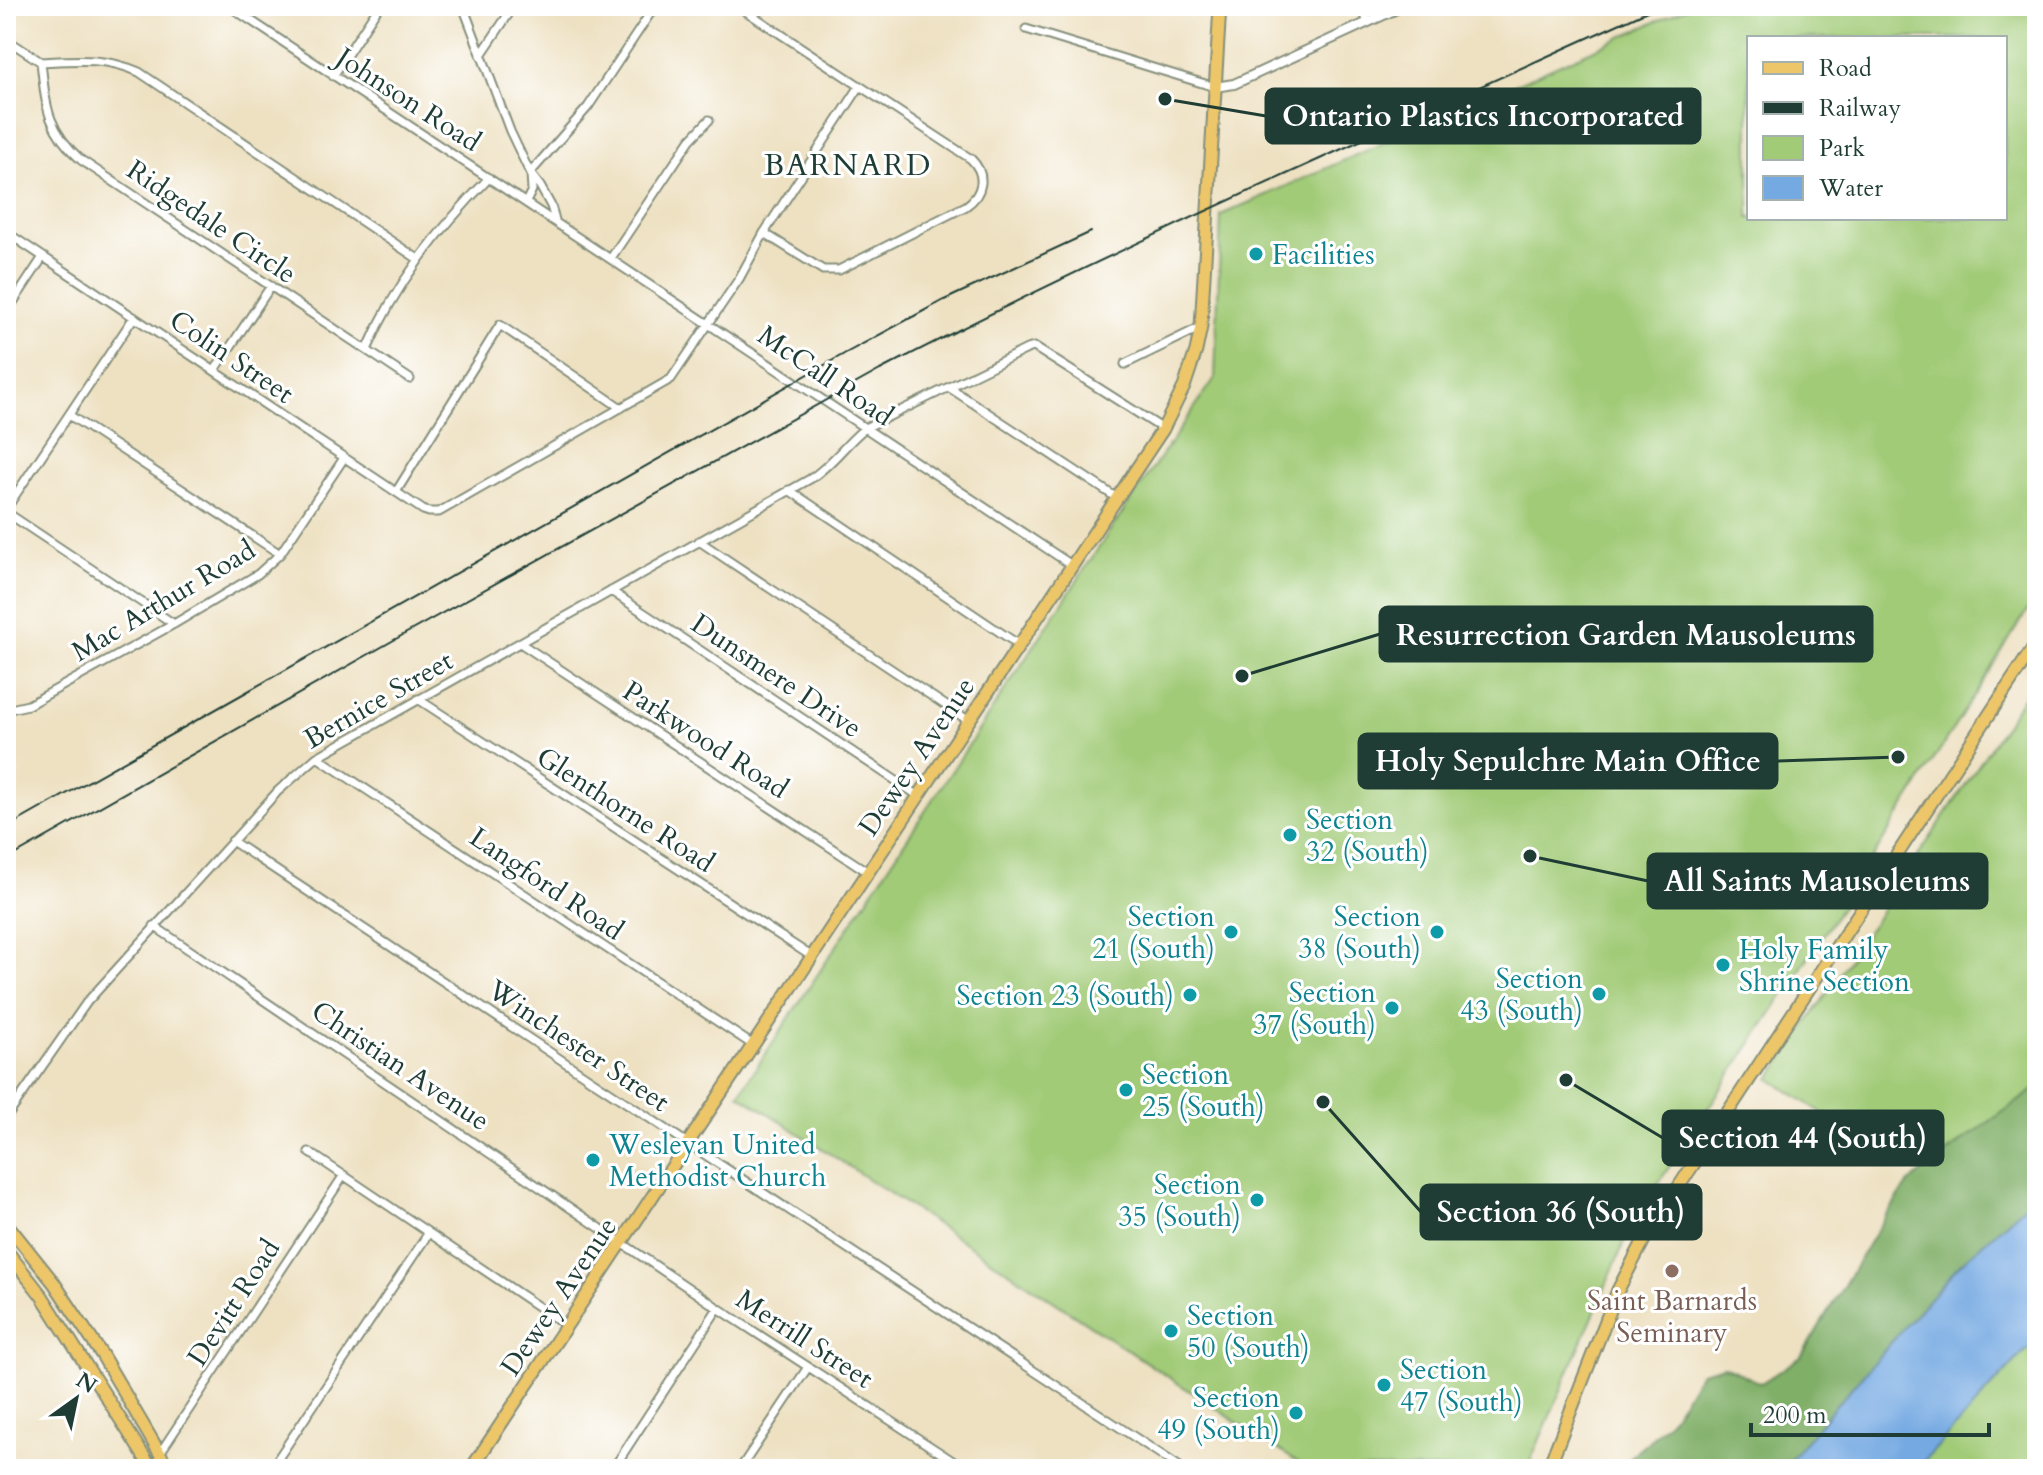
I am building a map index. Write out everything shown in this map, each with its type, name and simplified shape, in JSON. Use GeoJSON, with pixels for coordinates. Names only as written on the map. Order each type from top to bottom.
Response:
{"type":"FeatureCollection","features":[{"type":"Feature","properties":{"kind":"main road","name":"Dewey Avenue"},"geometry":{"type":"LineString","coordinates":[[474,1465],[1163,429],[1188,378],[1201,327],[1220,6]]}},
{"type":"Feature","properties":{"kind":"main road"},"geometry":{"type":"LineString","coordinates":[[1548,1469],[1618,1290],[1645,1238],[2037,642]]}},
{"type":"Feature","properties":{"kind":"main road"},"geometry":{"type":"LineString","coordinates":[[6,1223],[54,1283],[102,1355],[169,1469]]}},
{"type":"Feature","properties":{"kind":"main road"},"geometry":{"type":"LineString","coordinates":[[6,1250],[42,1296],[152,1469]]}},
{"type":"Feature","properties":{"kind":"street","name":"Johnson Road"},"geometry":{"type":"LineString","coordinates":[[229,6],[526,202]]}},
{"type":"Feature","properties":{"kind":"street"},"geometry":{"type":"LineString","coordinates":[[333,76],[379,6]]}},
{"type":"Feature","properties":{"kind":"street"},"geometry":{"type":"LineString","coordinates":[[463,6],[510,131],[530,173],[551,206],[555,221]]}},
{"type":"Feature","properties":{"kind":"street"},"geometry":{"type":"LineString","coordinates":[[481,55],[514,6]]}},
{"type":"Feature","properties":{"kind":"street"},"geometry":{"type":"LineString","coordinates":[[526,202],[532,190],[530,173],[588,107],[655,6]]}},
{"type":"Feature","properties":{"kind":"street"},"geometry":{"type":"LineString","coordinates":[[738,6],[971,159],[981,175],[978,195],[966,206],[845,268],[823,270],[764,233]]}},
{"type":"Feature","properties":{"kind":"street"},"geometry":{"type":"LineString","coordinates":[[1361,6],[1368,22]]}},
{"type":"Feature","properties":{"kind":"street"},"geometry":{"type":"LineString","coordinates":[[1026,29],[1215,87],[1237,83],[1403,6]]}},
{"type":"Feature","properties":{"kind":"street"},"geometry":{"type":"LineString","coordinates":[[6,39],[41,62],[96,60],[139,72],[418,259]]}},
{"type":"Feature","properties":{"kind":"street","name":"Ridgedale Circle"},"geometry":{"type":"LineString","coordinates":[[41,62],[50,119],[62,141],[81,160],[410,379]]}},
{"type":"Feature","properties":{"kind":"street"},"geometry":{"type":"LineString","coordinates":[[396,492],[500,325],[621,408],[671,379],[739,279],[764,233],[860,86]]}},
{"type":"Feature","properties":{"kind":"street"},"geometry":{"type":"LineString","coordinates":[[611,258],[690,140],[709,120]]}},
{"type":"Feature","properties":{"kind":"street"},"geometry":{"type":"LineString","coordinates":[[367,350],[386,309],[418,259],[489,178]]}},
{"type":"Feature","properties":{"kind":"street","name":"McCall Road"},"geometry":{"type":"LineString","coordinates":[[526,202],[1073,566]]}},
{"type":"Feature","properties":{"kind":"street","name":"Colin Street"},"geometry":{"type":"LineString","coordinates":[[6,232],[423,510],[439,512],[621,408]]}},
{"type":"Feature","properties":{"kind":"street"},"geometry":{"type":"LineString","coordinates":[[6,313],[43,257]]}},
{"type":"Feature","properties":{"kind":"street"},"geometry":{"type":"LineString","coordinates":[[215,370],[271,286]]}},
{"type":"Feature","properties":{"kind":"street"},"geometry":{"type":"LineString","coordinates":[[134,317],[6,510],[174,624]]}},
{"type":"Feature","properties":{"kind":"street"},"geometry":{"type":"LineString","coordinates":[[1125,364],[1201,327]]}},
{"type":"Feature","properties":{"kind":"street","name":"Bernice Street"},"geometry":{"type":"LineString","coordinates":[[6,1118],[87,1002],[278,791],[317,757],[820,472],[865,428],[1034,347],[1163,429]]}},
{"type":"Feature","properties":{"kind":"street"},"geometry":{"type":"LineString","coordinates":[[950,388],[1117,498]]}},
{"type":"Feature","properties":{"kind":"street"},"geometry":{"type":"LineString","coordinates":[[69,415],[280,554]]}},
{"type":"Feature","properties":{"kind":"street","name":"Mac Arthur Road"},"geometry":{"type":"LineString","coordinates":[[6,710],[28,705],[258,574],[280,554],[344,458]]}},
{"type":"Feature","properties":{"kind":"street"},"geometry":{"type":"LineString","coordinates":[[789,490],[1019,645]]}},
{"type":"Feature","properties":{"kind":"street"},"geometry":{"type":"LineString","coordinates":[[699,541],[969,721]]}},
{"type":"Feature","properties":{"kind":"street","name":"Dunsmere Drive"},"geometry":{"type":"LineString","coordinates":[[611,591],[919,796]]}},
{"type":"Feature","properties":{"kind":"street","name":"Parkwood Road"},"geometry":{"type":"LineString","coordinates":[[520,643],[868,872]]}},
{"type":"Feature","properties":{"kind":"street","name":"Glenthorne Road"},"geometry":{"type":"LineString","coordinates":[[418,699],[811,956]]}},
{"type":"Feature","properties":{"kind":"street","name":"Langford Road"},"geometry":{"type":"LineString","coordinates":[[317,757],[753,1045]]}},
{"type":"Feature","properties":{"kind":"street","name":"Winchester Street"},"geometry":{"type":"LineString","coordinates":[[232,841],[1183,1469]]}},
{"type":"Feature","properties":{"kind":"street","name":"Christian Avenue"},"geometry":{"type":"LineString","coordinates":[[154,926],[622,1242]]}},
{"type":"Feature","properties":{"kind":"street"},"geometry":{"type":"LineString","coordinates":[[309,1152],[567,1326]]}},
{"type":"Feature","properties":{"kind":"street","name":"Devitt Road"},"geometry":{"type":"LineString","coordinates":[[160,1453],[344,1175]]}},
{"type":"Feature","properties":{"kind":"street"},"geometry":{"type":"LineString","coordinates":[[271,1469],[428,1234]]}},
{"type":"Feature","properties":{"kind":"street","name":"Merrill Street"},"geometry":{"type":"LineString","coordinates":[[622,1242],[965,1469]]}},
{"type":"Feature","properties":{"kind":"street"},"geometry":{"type":"LineString","coordinates":[[613,1469],[718,1308]]}},
{"type":"Feature","properties":{"kind":"street"},"geometry":{"type":"LineString","coordinates":[[740,1469],[808,1367]]}},
{"type":"Feature","properties":{"kind":"street"},"geometry":{"type":"LineString","coordinates":[[474,1465],[490,1469]]}},
{"type":"Feature","properties":{"kind":"green space"},"geometry":{"type":"Polygon","coordinates":[[[1691,6],[2037,6],[2037,595],[1839,911],[1634,1220],[1527,1469],[1308,1469],[739,1094],[1107,535],[1215,378],[1221,215],[1691,6]]]}},
{"type":"Feature","properties":{"kind":"green space"},"geometry":{"type":"Polygon","coordinates":[[[2037,677],[2037,1088],[1940,1157],[1889,1127],[1880,1150],[1770,1079],[2037,677]]]}},
{"type":"Feature","properties":{"kind":"green space"},"geometry":{"type":"Polygon","coordinates":[[[2037,1088],[2037,1195],[1958,1266],[1784,1469],[1626,1469],[1631,1456],[1672,1417],[1701,1372],[1724,1366],[1761,1383],[1801,1357],[1907,1185],[1940,1157],[2037,1088]]]}},
{"type":"Feature","properties":{"kind":"green space"},"geometry":{"type":"Polygon","coordinates":[[[2037,1342],[2037,1469],[1917,1469],[2021,1355],[2037,1342]]]}},
{"type":"Feature","properties":{"kind":"water"},"geometry":{"type":"Polygon","coordinates":[[[2037,1195],[2037,1342],[2021,1355],[1917,1469],[1784,1469],[1958,1266],[2037,1195]]]}},
{"type":"Feature","properties":{"kind":"railway"},"geometry":{"type":"LineString","coordinates":[[6,860],[880,370],[1169,228],[1658,6]]}},
{"type":"Feature","properties":{"kind":"railway"},"geometry":{"type":"LineString","coordinates":[[6,828],[844,354],[942,301],[1091,232]]}},
{"type":"Feature","properties":{"kind":"place","name":"Ontario Plastics Incorporated"},"geometry":{"type":"Point","coordinates":[1165,99]}},
{"type":"Feature","properties":{"kind":"place","name":"Facilities"},"geometry":{"type":"Point","coordinates":[1256,254]}},
{"type":"Feature","properties":{"kind":"place","name":"Resurrection Garden Mausoleums"},"geometry":{"type":"Point","coordinates":[1242,676]}},
{"type":"Feature","properties":{"kind":"place","name":"Holy Sepulchre Main Office"},"geometry":{"type":"Point","coordinates":[1898,757]}},
{"type":"Feature","properties":{"kind":"place","name":"Section 32 (South)"},"geometry":{"type":"Point","coordinates":[1290,835]}},
{"type":"Feature","properties":{"kind":"place","name":"All Saints Mausoleums"},"geometry":{"type":"Point","coordinates":[1530,856]}},
{"type":"Feature","properties":{"kind":"place","name":"Section 21 (South)"},"geometry":{"type":"Point","coordinates":[1231,932]}},
{"type":"Feature","properties":{"kind":"place","name":"Section 38 (South)"},"geometry":{"type":"Point","coordinates":[1437,932]}},
{"type":"Feature","properties":{"kind":"place","name":"Holy Family Shrine Section"},"geometry":{"type":"Point","coordinates":[1723,965]}},
{"type":"Feature","properties":{"kind":"place","name":"Section 43 (South)"},"geometry":{"type":"Point","coordinates":[1599,994]}},
{"type":"Feature","properties":{"kind":"place","name":"Section 23 (South)"},"geometry":{"type":"Point","coordinates":[1190,995]}},
{"type":"Feature","properties":{"kind":"place","name":"Section 37 (South)"},"geometry":{"type":"Point","coordinates":[1392,1008]}},
{"type":"Feature","properties":{"kind":"place","name":"Section 44 (South)"},"geometry":{"type":"Point","coordinates":[1566,1080]}},
{"type":"Feature","properties":{"kind":"place","name":"Section 25 (South)"},"geometry":{"type":"Point","coordinates":[1126,1090]}},
{"type":"Feature","properties":{"kind":"place","name":"Section 36 (South)"},"geometry":{"type":"Point","coordinates":[1323,1102]}},
{"type":"Feature","properties":{"kind":"place","name":"Wesleyan United Methodist Church"},"geometry":{"type":"Point","coordinates":[593,1160]}},
{"type":"Feature","properties":{"kind":"place","name":"Section 35 (South)"},"geometry":{"type":"Point","coordinates":[1257,1200]}},
{"type":"Feature","properties":{"kind":"place","name":"Saint Barnards Seminary"},"geometry":{"type":"Point","coordinates":[1672,1271]}},
{"type":"Feature","properties":{"kind":"place","name":"Section 50 (South)"},"geometry":{"type":"Point","coordinates":[1171,1331]}},
{"type":"Feature","properties":{"kind":"place","name":"Section 47 (South)"},"geometry":{"type":"Point","coordinates":[1384,1385]}},
{"type":"Feature","properties":{"kind":"place","name":"Section 49 (South)"},"geometry":{"type":"Point","coordinates":[1296,1413]}},
{"type":"Feature","properties":{"kind":"district","name":"BARNARD"},"geometry":{"type":"Point","coordinates":[848,165]}}]}
